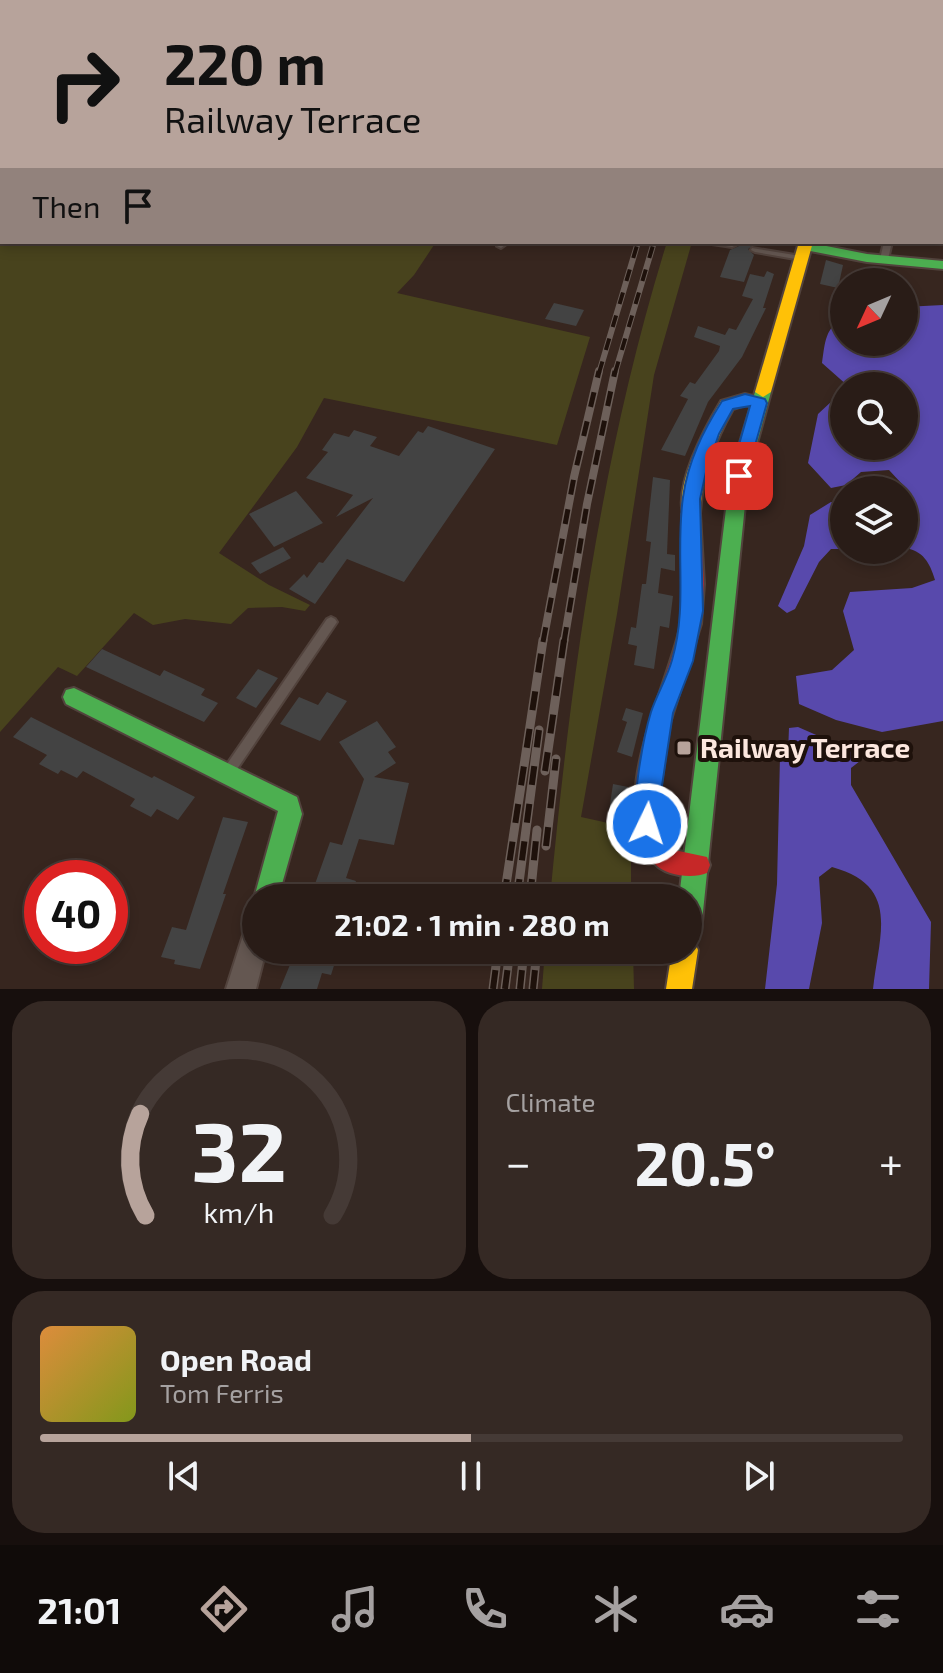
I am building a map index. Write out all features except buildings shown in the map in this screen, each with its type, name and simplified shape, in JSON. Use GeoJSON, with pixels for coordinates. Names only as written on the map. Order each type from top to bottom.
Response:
{"type":"FeatureCollection","features":[{"type":"Feature","properties":{"kind":"street"},"geometry":{"type":"LineString","coordinates":[[695,884],[739,476],[804,249],[886,250],[943,265]]}},
{"type":"Feature","properties":{"kind":"street"},"geometry":{"type":"LineString","coordinates":[[698,865],[668,861],[652,843],[646,802],[662,713],[682,661],[693,611],[691,499],[697,472],[710,434],[727,405],[745,399],[759,403]]}},
{"type":"Feature","properties":{"kind":"street"},"geometry":{"type":"LineString","coordinates":[[74,697],[289,805],[290,814],[270,884]]}},
{"type":"Feature","properties":{"kind":"street"},"geometry":{"type":"LineString","coordinates":[[241,989],[248,964]]}},
{"type":"Feature","properties":{"kind":"street"},"geometry":{"type":"LineString","coordinates":[[679,989],[683,964]]}},
{"type":"Feature","properties":{"kind":"lane"},"geometry":{"type":"LineString","coordinates":[[726,244],[732,245]]}},
{"type":"Feature","properties":{"kind":"lane"},"geometry":{"type":"LineString","coordinates":[[755,250],[804,249]]}},
{"type":"Feature","properties":{"kind":"lane"},"geometry":{"type":"LineString","coordinates":[[228,773],[331,622]]}},
{"type":"Feature","properties":{"kind":"shaded area"},"geometry":{"type":"Polygon","coordinates":[[[0,244],[435,244],[414,275],[397,293],[590,337],[557,445],[324,398],[297,447],[219,553],[269,585],[310,605],[305,611],[282,607],[248,608],[231,624],[185,619],[153,625],[134,613],[77,676],[58,667],[0,732],[0,244]]]}},
{"type":"Feature","properties":{"kind":"shaded area"},"geometry":{"type":"Polygon","coordinates":[[[666,244],[691,244],[654,375],[617,614],[581,817],[631,828],[631,884],[552,884],[579,649],[624,403],[666,244]]]}},
{"type":"Feature","properties":{"kind":"shaded area"},"geometry":{"type":"Polygon","coordinates":[[[943,305],[943,721],[882,732],[836,720],[799,704],[796,676],[832,670],[854,650],[843,611],[850,592],[912,588],[935,580],[925,558],[918,553],[918,476],[895,476],[889,470],[861,472],[856,476],[830,476],[830,487],[808,463],[818,414],[830,403],[830,460],[918,460],[918,372],[832,372],[822,363],[830,330],[830,356],[918,356],[918,306],[943,305]]]}},
{"type":"Feature","properties":{"kind":"shaded area"},"geometry":{"type":"Polygon","coordinates":[[[830,503],[830,550],[819,562],[795,609],[787,613],[778,606],[804,546],[810,515],[830,503]]]}},
{"type":"Feature","properties":{"kind":"shaded area"},"geometry":{"type":"Polygon","coordinates":[[[798,727],[855,752],[860,761],[851,768],[851,785],[931,922],[929,989],[873,989],[881,931],[877,899],[868,886],[854,875],[832,867],[819,877],[822,923],[809,989],[765,989],[777,884],[780,757],[788,753],[789,728],[798,727]]]}},
{"type":"Feature","properties":{"kind":"shaded area"},"geometry":{"type":"Polygon","coordinates":[[[544,964],[633,964],[634,989],[542,989],[544,964]]]}},
{"type":"Feature","properties":{"kind":"railway"},"geometry":{"type":"LineString","coordinates":[[599,373],[637,244]]}},
{"type":"Feature","properties":{"kind":"railway"},"geometry":{"type":"LineString","coordinates":[[615,373],[653,244]]}},
{"type":"Feature","properties":{"kind":"railway"},"geometry":{"type":"LineString","coordinates":[[543,642],[574,477],[599,371]]}},
{"type":"Feature","properties":{"kind":"railway"},"geometry":{"type":"LineString","coordinates":[[564,642],[587,504],[615,371]]}},
{"type":"Feature","properties":{"kind":"railway"},"geometry":{"type":"LineString","coordinates":[[506,884],[543,640]]}},
{"type":"Feature","properties":{"kind":"railway"},"geometry":{"type":"LineString","coordinates":[[545,771],[564,640]]}},
{"type":"Feature","properties":{"kind":"railway"},"geometry":{"type":"LineString","coordinates":[[519,884],[539,730]]}},
{"type":"Feature","properties":{"kind":"railway"},"geometry":{"type":"LineString","coordinates":[[546,846],[556,759]]}},
{"type":"Feature","properties":{"kind":"railway"},"geometry":{"type":"LineString","coordinates":[[531,884],[537,830]]}},
{"type":"Feature","properties":{"kind":"railway"},"geometry":{"type":"LineString","coordinates":[[493,989],[496,964]]}},
{"type":"Feature","properties":{"kind":"railway"},"geometry":{"type":"LineString","coordinates":[[505,989],[508,964]]}},
{"type":"Feature","properties":{"kind":"railway"},"geometry":{"type":"LineString","coordinates":[[520,989],[523,964]]}},
{"type":"Feature","properties":{"kind":"railway"},"geometry":{"type":"LineString","coordinates":[[533,989],[536,964]]}},
{"type":"Feature","properties":{"kind":"traffic: fast"},"geometry":{"type":"LineString","coordinates":[[805,246],[867,258],[943,265]]}},
{"type":"Feature","properties":{"kind":"traffic: fast"},"geometry":{"type":"LineString","coordinates":[[693,884],[739,476],[763,392]]}},
{"type":"Feature","properties":{"kind":"traffic: fast"},"geometry":{"type":"LineString","coordinates":[[74,697],[289,805],[290,814],[270,884]]}},
{"type":"Feature","properties":{"kind":"traffic: slow"},"geometry":{"type":"LineString","coordinates":[[763,392],[805,244]]}},
{"type":"Feature","properties":{"kind":"traffic: slow"},"geometry":{"type":"LineString","coordinates":[[691,514],[694,485],[702,457],[727,405],[745,399],[759,403]]}},
{"type":"Feature","properties":{"kind":"traffic: slow"},"geometry":{"type":"LineString","coordinates":[[679,989],[683,964]]}},
{"type":"Feature","properties":{"kind":"traffic: jam"},"geometry":{"type":"LineString","coordinates":[[691,514],[694,584],[691,624],[659,723],[647,797],[648,831],[652,843],[668,861],[698,865]]}},
{"type":"Feature","properties":{"kind":"place","name":"Railway Terrace"},"geometry":{"type":"Point","coordinates":[684,748]}},
{"type":"Feature","properties":{"kind":"route"},"geometry":{"type":"LineString","coordinates":[[647,824],[646,802],[662,713],[682,661],[693,611],[691,499],[697,472],[710,434],[727,405],[745,399],[759,403],[739,476]]}}]}
